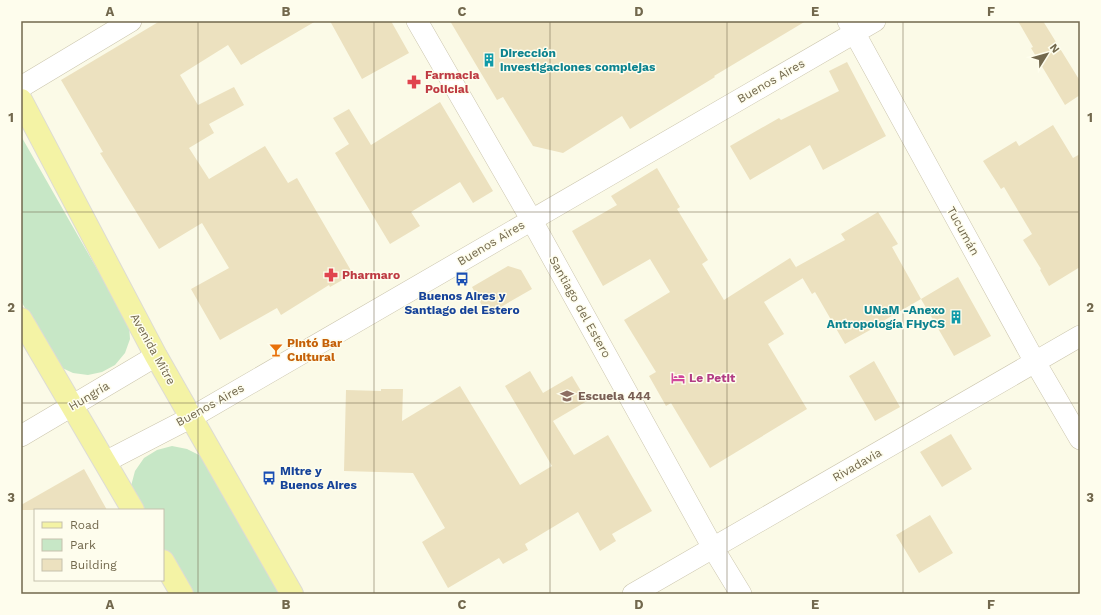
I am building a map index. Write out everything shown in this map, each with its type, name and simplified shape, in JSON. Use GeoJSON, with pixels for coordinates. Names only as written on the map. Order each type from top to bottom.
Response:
{"type":"FeatureCollection","features":[{"type":"Feature","properties":{"kind":"main road","name":"Avenida Mitre"},"geometry":{"type":"LineString","coordinates":[[21,100],[156,356],[292,594]]}},
{"type":"Feature","properties":{"kind":"main road"},"geometry":{"type":"LineString","coordinates":[[21,319],[132,509]]}},
{"type":"Feature","properties":{"kind":"main road"},"geometry":{"type":"LineString","coordinates":[[164,563],[182,594]]}},
{"type":"Feature","properties":{"kind":"street"},"geometry":{"type":"LineString","coordinates":[[21,87],[131,21]]}},
{"type":"Feature","properties":{"kind":"street","name":"Santiago del Estero"},"geometry":{"type":"LineString","coordinates":[[417,21],[531,219],[713,548],[741,594]]}},
{"type":"Feature","properties":{"kind":"street","name":"Buenos Aires"},"geometry":{"type":"LineString","coordinates":[[105,462],[192,417],[531,219],[851,27],[875,21]]}},
{"type":"Feature","properties":{"kind":"street","name":"Tucumán"},"geometry":{"type":"LineString","coordinates":[[851,27],[1035,362],[1080,440]]}},
{"type":"Feature","properties":{"kind":"street","name":"Rivadavia"},"geometry":{"type":"LineString","coordinates":[[633,594],[1080,336]]}},
{"type":"Feature","properties":{"kind":"street","name":"Hungría"},"geometry":{"type":"LineString","coordinates":[[21,436],[156,356]]}},
{"type":"Feature","properties":{"kind":"green space"},"geometry":{"type":"Polygon","coordinates":[[[21,136],[129,325],[130,339],[125,353],[115,365],[102,372],[88,375],[73,373],[58,366],[21,301],[21,136]]]}},
{"type":"Feature","properties":{"kind":"green space"},"geometry":{"type":"Polygon","coordinates":[[[172,446],[187,449],[201,456],[281,594],[187,594],[164,555],[164,509],[138,509],[131,486],[135,471],[144,458],[157,450],[172,446]]]}},
{"type":"Feature","properties":{"kind":"building"},"geometry":{"type":"Polygon","coordinates":[[[160,21],[316,21],[241,65],[228,45],[180,75],[198,105],[234,87],[244,105],[209,124],[214,133],[189,148],[209,179],[265,146],[288,183],[297,178],[353,274],[330,287],[329,285],[281,315],[277,308],[220,340],[191,289],[229,268],[202,223],[159,249],[100,153],[103,152],[61,80],[160,21]]]}},
{"type":"Feature","properties":{"kind":"building"},"geometry":{"type":"Polygon","coordinates":[[[330,21],[391,21],[409,53],[362,79],[330,21]]]}},
{"type":"Feature","properties":{"kind":"building"},"geometry":{"type":"Polygon","coordinates":[[[450,21],[806,21],[714,76],[715,77],[630,129],[622,116],[563,153],[533,146],[503,97],[497,100],[450,21]]]}},
{"type":"Feature","properties":{"kind":"building"},"geometry":{"type":"Polygon","coordinates":[[[1018,21],[1043,21],[1080,81],[1080,95],[1065,105],[1031,48],[1033,47],[1018,21]]]}},
{"type":"Feature","properties":{"kind":"building"},"geometry":{"type":"Polygon","coordinates":[[[847,62],[886,136],[823,170],[810,145],[750,180],[730,146],[779,118],[781,120],[839,91],[829,71],[847,62]]]}},
{"type":"Feature","properties":{"kind":"building"},"geometry":{"type":"Polygon","coordinates":[[[440,102],[493,191],[473,203],[460,182],[411,212],[420,226],[390,244],[335,153],[349,144],[333,118],[349,109],[371,145],[440,102]]]}},
{"type":"Feature","properties":{"kind":"building"},"geometry":{"type":"Polygon","coordinates":[[[1053,125],[1073,158],[1080,154],[1080,267],[1049,286],[1040,270],[1041,269],[1023,240],[1032,234],[1004,187],[1001,189],[983,161],[1016,141],[1019,146],[1053,125]]]}},
{"type":"Feature","properties":{"kind":"building"},"geometry":{"type":"Polygon","coordinates":[[[657,168],[680,207],[677,209],[708,260],[702,264],[724,300],[790,258],[803,278],[764,302],[784,334],[768,344],[807,409],[710,468],[671,403],[666,406],[649,376],[656,372],[624,320],[670,292],[650,259],[603,286],[572,231],[617,205],[611,196],[657,168]]]}},
{"type":"Feature","properties":{"kind":"building"},"geometry":{"type":"Polygon","coordinates":[[[878,212],[898,244],[892,247],[921,299],[845,344],[815,292],[812,294],[796,267],[845,240],[841,234],[878,212]]]}},
{"type":"Feature","properties":{"kind":"building"},"geometry":{"type":"Polygon","coordinates":[[[508,266],[521,270],[532,289],[487,315],[472,287],[508,266]]]}},
{"type":"Feature","properties":{"kind":"building","name":"UNaM -Anexo Antropología FHyCS"},"geometry":{"type":"Polygon","coordinates":[[[958,277],[991,336],[954,356],[921,299],[958,277]]]}},
{"type":"Feature","properties":{"kind":"building"},"geometry":{"type":"Polygon","coordinates":[[[874,361],[900,407],[875,421],[849,376],[874,361]]]}},
{"type":"Feature","properties":{"kind":"building"},"geometry":{"type":"Polygon","coordinates":[[[530,371],[543,393],[572,376],[587,401],[553,421],[574,455],[608,435],[652,511],[612,534],[616,541],[600,551],[578,512],[525,544],[528,550],[503,564],[499,558],[448,588],[422,542],[445,528],[413,473],[344,471],[346,390],[381,391],[381,389],[403,389],[402,421],[460,386],[520,485],[552,466],[505,386],[530,371]]]}},
{"type":"Feature","properties":{"kind":"building"},"geometry":{"type":"Polygon","coordinates":[[[951,434],[972,469],[942,487],[920,452],[951,434]]]}},
{"type":"Feature","properties":{"kind":"building"},"geometry":{"type":"Polygon","coordinates":[[[84,469],[106,509],[21,510],[21,505],[84,469]]]}},
{"type":"Feature","properties":{"kind":"building"},"geometry":{"type":"Polygon","coordinates":[[[930,515],[953,553],[919,573],[896,535],[930,515]]]}},
{"type":"Feature","properties":{"kind":"place","name":"Dirección investigaciones complejas"},"geometry":{"type":"Point","coordinates":[489,60]}},
{"type":"Feature","properties":{"kind":"place","name":"Farmacia Policial"},"geometry":{"type":"Point","coordinates":[414,82]}},
{"type":"Feature","properties":{"kind":"place","name":"Pharmaro"},"geometry":{"type":"Point","coordinates":[331,275]}},
{"type":"Feature","properties":{"kind":"place","name":"Buenos Aires y Santiago del Estero"},"geometry":{"type":"Point","coordinates":[462,279]}},
{"type":"Feature","properties":{"kind":"place","name":"UNaM -Anexo Antropología FHyCS"},"geometry":{"type":"Point","coordinates":[956,317]}},
{"type":"Feature","properties":{"kind":"place","name":"Pintó Bar Cultural"},"geometry":{"type":"Point","coordinates":[276,350]}},
{"type":"Feature","properties":{"kind":"place","name":"Le Petit"},"geometry":{"type":"Point","coordinates":[678,378]}},
{"type":"Feature","properties":{"kind":"place","name":"Escuela 444"},"geometry":{"type":"Point","coordinates":[567,396]}},
{"type":"Feature","properties":{"kind":"place","name":"Mitre y Buenos Aires"},"geometry":{"type":"Point","coordinates":[269,478]}}]}
